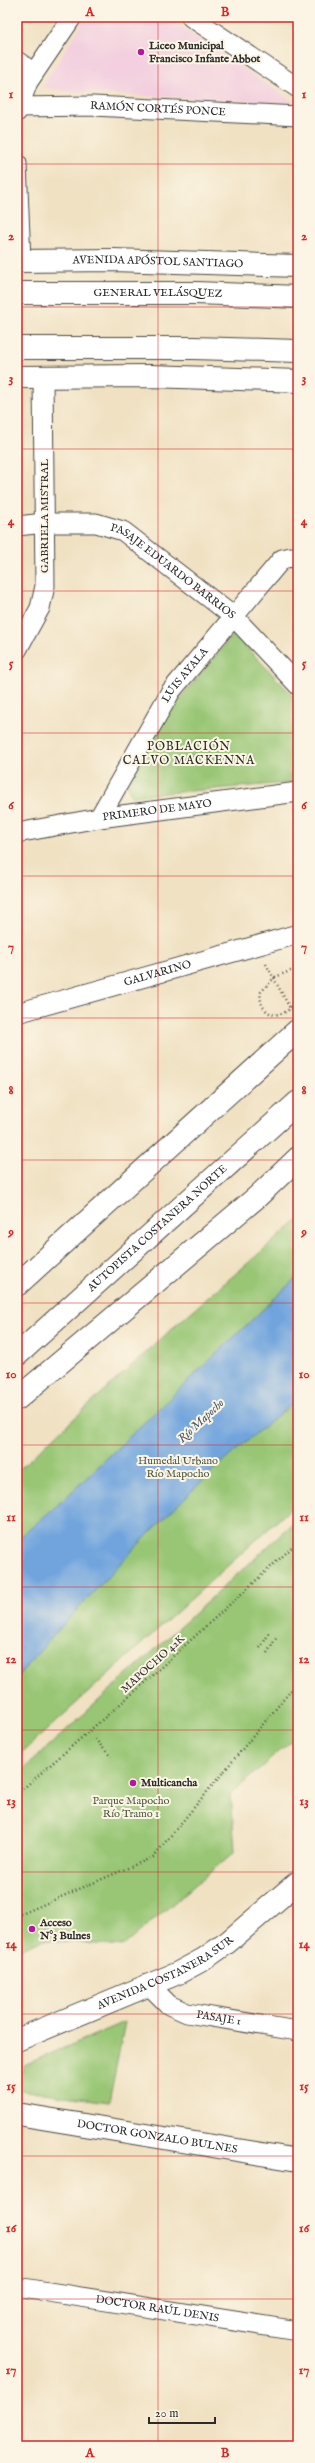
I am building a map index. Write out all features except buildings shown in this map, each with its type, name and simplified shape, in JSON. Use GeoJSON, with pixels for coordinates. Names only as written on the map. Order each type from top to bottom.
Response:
{"type":"FeatureCollection","features":[{"type":"Feature","properties":{"kind":"main road","name":"AVENIDA APÓSTOL SANTIAGO"},"geometry":{"type":"LineString","coordinates":[[19,261],[113,260],[298,266]]}},
{"type":"Feature","properties":{"kind":"main road","name":"GENERAL VELÁSQUEZ"},"geometry":{"type":"LineString","coordinates":[[17,293],[196,293],[298,297]]}},
{"type":"Feature","properties":{"kind":"main road"},"geometry":{"type":"LineString","coordinates":[[17,348],[193,348],[298,351]]}},
{"type":"Feature","properties":{"kind":"main road"},"geometry":{"type":"LineString","coordinates":[[17,377],[150,376],[295,382]]}},
{"type":"Feature","properties":{"kind":"main road"},"geometry":{"type":"LineString","coordinates":[[17,1285],[298,1030]]}},
{"type":"Feature","properties":{"kind":"main road","name":"AUTOPISTA COSTANERA NORTE"},"geometry":{"type":"LineString","coordinates":[[17,1354],[298,1102]]}},
{"type":"Feature","properties":{"kind":"main road"},"geometry":{"type":"LineString","coordinates":[[17,1399],[257,1197],[298,1158]]}},
{"type":"Feature","properties":{"kind":"main road","name":"AVENIDA COSTANERA SUR"},"geometry":{"type":"LineString","coordinates":[[17,2040],[178,1973],[210,1954],[298,1883]]}},
{"type":"Feature","properties":{"kind":"main road","name":"DOCTOR GONZALO BULNES"},"geometry":{"type":"LineString","coordinates":[[17,2114],[298,2160]]}},
{"type":"Feature","properties":{"kind":"street"},"geometry":{"type":"LineString","coordinates":[[17,108],[34,73],[72,17]]}},
{"type":"Feature","properties":{"kind":"street"},"geometry":{"type":"LineString","coordinates":[[191,17],[298,88]]}},
{"type":"Feature","properties":{"kind":"street"},"geometry":{"type":"LineString","coordinates":[[17,61],[34,73]]}},
{"type":"Feature","properties":{"kind":"street","name":"RAMÓN CORTÉS PONCE"},"geometry":{"type":"LineString","coordinates":[[17,108],[100,106],[298,116]]}},
{"type":"Feature","properties":{"kind":"street"},"geometry":{"type":"LineString","coordinates":[[17,164],[19,261]]}},
{"type":"Feature","properties":{"kind":"street","name":"GABRIELA MISTRAL"},"geometry":{"type":"LineString","coordinates":[[17,650],[36,617],[42,598],[45,574],[43,376]]}},
{"type":"Feature","properties":{"kind":"street","name":"PASAJE EDUARDO BARRIOS"},"geometry":{"type":"LineString","coordinates":[[17,526],[45,523],[96,523],[122,531],[234,616],[298,685]]}},
{"type":"Feature","properties":{"kind":"street","name":"LUIS AYALA"},"geometry":{"type":"LineString","coordinates":[[99,818],[167,697],[183,674],[282,559],[291,557],[298,559]]}},
{"type":"Feature","properties":{"kind":"street","name":"PRIMERO DE MAYO"},"geometry":{"type":"LineString","coordinates":[[17,833],[99,818],[298,792]]}},
{"type":"Feature","properties":{"kind":"street","name":"GALVARINO"},"geometry":{"type":"LineString","coordinates":[[17,1013],[298,934]]}},
{"type":"Feature","properties":{"kind":"street","name":"PASAJE 1"},"geometry":{"type":"LineString","coordinates":[[149,1985],[169,2005],[187,2013],[298,2031]]}},
{"type":"Feature","properties":{"kind":"street","name":"DOCTOR RAÚL DENIS"},"geometry":{"type":"LineString","coordinates":[[17,2287],[298,2331]]}},
{"type":"Feature","properties":{"kind":"path"},"geometry":{"type":"LineString","coordinates":[[298,968],[275,977],[261,992],[261,1003],[267,1012],[277,1015],[282,1014],[298,1001]]}},
{"type":"Feature","properties":{"kind":"path"},"geometry":{"type":"LineString","coordinates":[[273,980],[286,1005]]}},
{"type":"Feature","properties":{"kind":"path","name":"MAPOCHO 42K"},"geometry":{"type":"LineString","coordinates":[[17,1794],[134,1692],[298,1542]]}},
{"type":"Feature","properties":{"kind":"path"},"geometry":{"type":"LineString","coordinates":[[260,1648],[270,1632]]}},
{"type":"Feature","properties":{"kind":"path"},"geometry":{"type":"LineString","coordinates":[[267,1653],[278,1637]]}},
{"type":"Feature","properties":{"kind":"path"},"geometry":{"type":"LineString","coordinates":[[17,1916],[153,1857],[298,1682]]}},
{"type":"Feature","properties":{"kind":"path"},"geometry":{"type":"LineString","coordinates":[[95,1739],[111,1757]]}},
{"type":"Feature","properties":{"kind":"shaded area","name":"Liceo Municipal Francisco Infante Abbot"},"geometry":{"type":"Polygon","coordinates":[[[86,17],[166,17],[295,103],[69,92],[42,87],[86,17]]]}},
{"type":"Feature","properties":{"kind":"green space"},"geometry":{"type":"Polygon","coordinates":[[[234,634],[298,701],[298,782],[131,796],[128,785],[170,710],[234,634]]]}},
{"type":"Feature","properties":{"kind":"green space","name":"Humedal Urbano Río Mapocho"},"geometry":{"type":"Polygon","coordinates":[[[298,1220],[298,1502],[17,1757],[17,1471],[176,1325],[298,1220]]]}},
{"type":"Feature","properties":{"kind":"green space","name":"Parque Mapocho Río Tramo 1"},"geometry":{"type":"Polygon","coordinates":[[[298,1519],[298,1735],[231,1794],[235,1851],[123,1946],[44,1940],[17,1951],[17,1775],[298,1519]]]}},
{"type":"Feature","properties":{"kind":"green space"},"geometry":{"type":"Polygon","coordinates":[[[125,2022],[109,2102],[20,2090],[24,2065],[125,2022]]]}},
{"type":"Feature","properties":{"kind":"water","name":"Río Mapocho"},"geometry":{"type":"Polygon","coordinates":[[[298,1276],[298,1400],[235,1451],[176,1507],[57,1631],[17,1677],[17,1540],[62,1501],[298,1276]]]}},
{"type":"Feature","properties":{"kind":"place","name":"Liceo Municipal Francisco Infante Abbot"},"geometry":{"type":"Point","coordinates":[141,52]}},
{"type":"Feature","properties":{"kind":"place","name":"Multicancha"},"geometry":{"type":"Point","coordinates":[133,1783]}},
{"type":"Feature","properties":{"kind":"place","name":"Acceso N°3 Bulnes"},"geometry":{"type":"Point","coordinates":[32,1929]}},
{"type":"Feature","properties":{"kind":"district","name":"POBLACIÓN CALVO MACKENNA"},"geometry":{"type":"Point","coordinates":[189,753]}}]}
